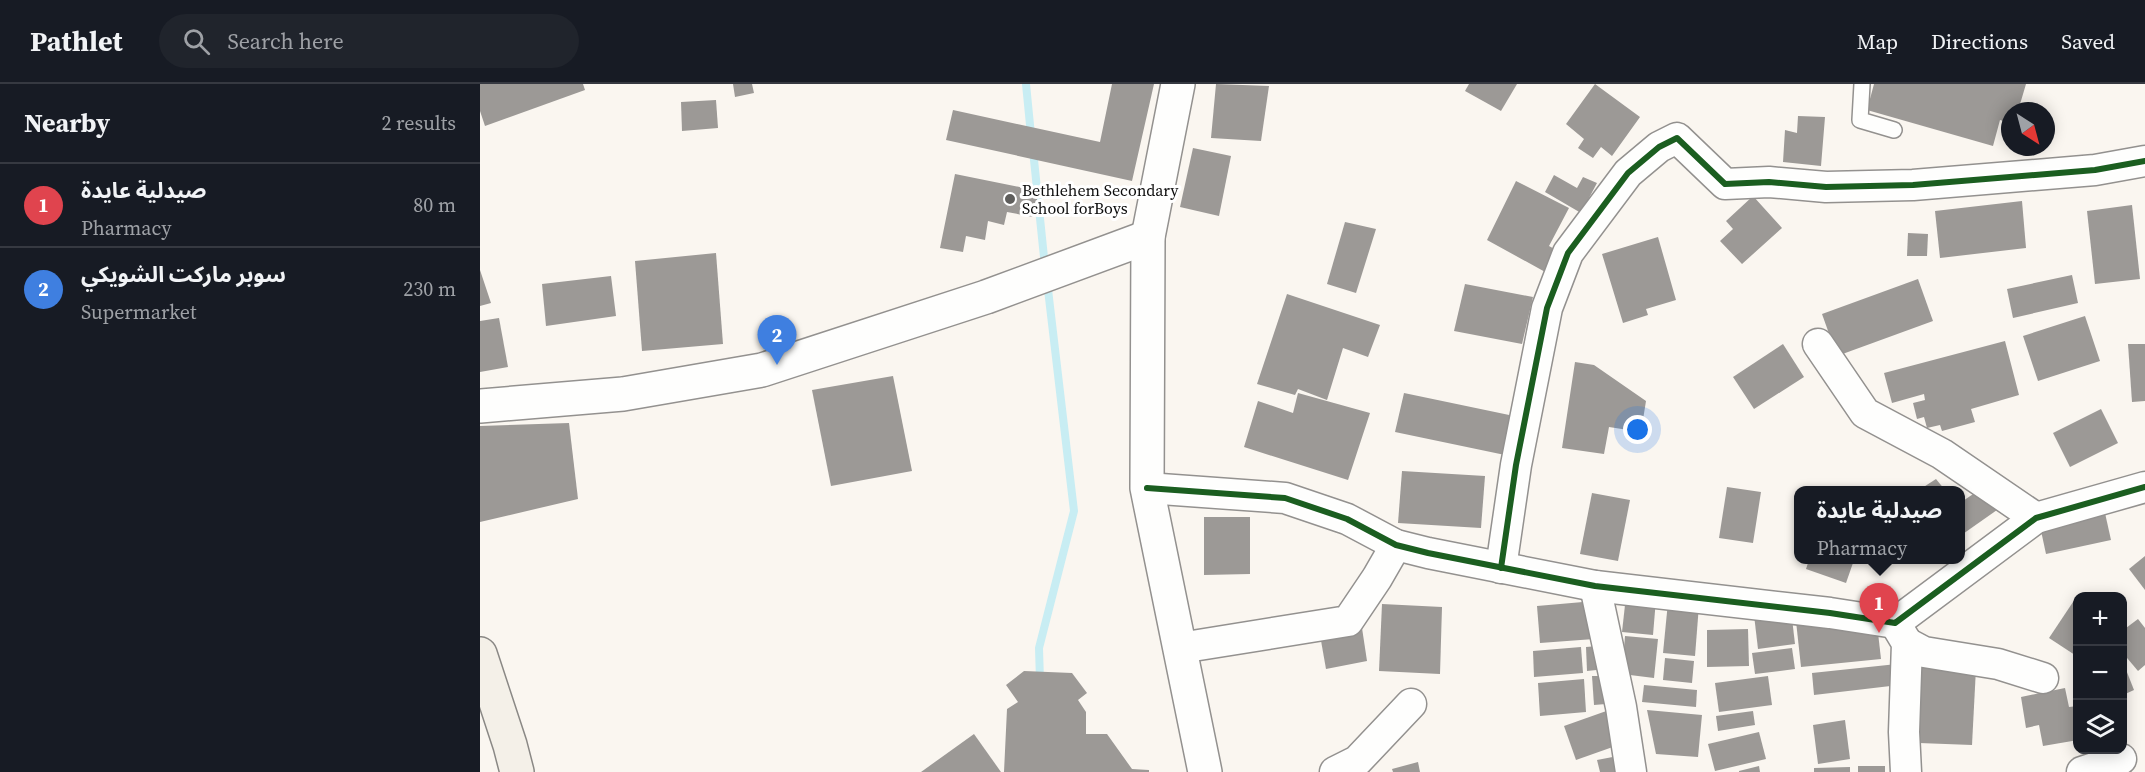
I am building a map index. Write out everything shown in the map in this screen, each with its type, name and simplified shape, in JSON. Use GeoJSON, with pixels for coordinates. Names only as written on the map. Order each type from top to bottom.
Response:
{"type":"FeatureCollection","features":[{"type":"Feature","properties":{"kind":"main road"},"geometry":{"type":"LineString","coordinates":[[480,654],[517,772]]}},
{"type":"Feature","properties":{"kind":"street"},"geometry":{"type":"LineString","coordinates":[[1178,84],[1148,237],[1147,488],[1205,772]]}},
{"type":"Feature","properties":{"kind":"street"},"geometry":{"type":"LineString","coordinates":[[1501,568],[1516,465],[1547,308],[1563,264],[1568,253],[1628,173],[1659,147],[1677,138],[1725,183],[1769,182],[1826,187],[1924,184],[2095,170],[2145,161]]}},
{"type":"Feature","properties":{"kind":"street"},"geometry":{"type":"LineString","coordinates":[[480,406],[623,394],[762,370],[986,297],[1148,237]]}},
{"type":"Feature","properties":{"kind":"street"},"geometry":{"type":"LineString","coordinates":[[1818,344],[1865,413],[1942,454],[2036,518]]}},
{"type":"Feature","properties":{"kind":"street"},"geometry":{"type":"LineString","coordinates":[[1147,488],[1285,498],[1347,519],[1396,544],[1595,586],[1830,613],[1901,633],[1924,652],[1998,664],[2043,678]]}},
{"type":"Feature","properties":{"kind":"street"},"geometry":{"type":"LineString","coordinates":[[1901,633],[2036,518],[2145,488]]}},
{"type":"Feature","properties":{"kind":"street"},"geometry":{"type":"LineString","coordinates":[[1180,648],[1348,621],[1377,578],[1396,544]]}},
{"type":"Feature","properties":{"kind":"street"},"geometry":{"type":"LineString","coordinates":[[1595,586],[1621,707],[1639,770]]}},
{"type":"Feature","properties":{"kind":"street"},"geometry":{"type":"LineString","coordinates":[[1901,633],[1906,772]]}},
{"type":"Feature","properties":{"kind":"street"},"geometry":{"type":"LineString","coordinates":[[1335,772],[1357,761],[1411,704]]}},
{"type":"Feature","properties":{"kind":"street"},"geometry":{"type":"LineString","coordinates":[[2082,772],[2121,759]]}},
{"type":"Feature","properties":{"kind":"lane"},"geometry":{"type":"LineString","coordinates":[[1862,84],[1860,120],[1894,129]]}},
{"type":"Feature","properties":{"kind":"building"},"geometry":{"type":"Polygon","coordinates":[[[480,84],[583,84],[585,90],[485,126],[480,111],[480,84]]]}},
{"type":"Feature","properties":{"kind":"building"},"geometry":{"type":"Polygon","coordinates":[[[733,84],[752,84],[754,93],[735,97],[733,84]]]}},
{"type":"Feature","properties":{"kind":"building"},"geometry":{"type":"Polygon","coordinates":[[[1112,84],[1154,84],[1132,181],[946,140],[953,110],[1100,142],[1112,84]]]}},
{"type":"Feature","properties":{"kind":"building"},"geometry":{"type":"Polygon","coordinates":[[[1216,84],[1269,86],[1261,141],[1211,138],[1216,84]]]}},
{"type":"Feature","properties":{"kind":"building"},"geometry":{"type":"Polygon","coordinates":[[[1469,84],[1517,84],[1501,111],[1465,91],[1469,84]]]}},
{"type":"Feature","properties":{"kind":"building"},"geometry":{"type":"Polygon","coordinates":[[[1595,84],[1640,117],[1612,156],[1601,147],[1593,158],[1578,148],[1584,139],[1566,124],[1595,84]]]}},
{"type":"Feature","properties":{"kind":"building"},"geometry":{"type":"Polygon","coordinates":[[[1874,84],[2026,84],[2021,102],[2001,102],[2001,120],[1993,146],[1867,110],[1874,84]]]}},
{"type":"Feature","properties":{"kind":"building"},"geometry":{"type":"Polygon","coordinates":[[[716,100],[718,128],[682,131],[681,102],[716,100]]]}},
{"type":"Feature","properties":{"kind":"building"},"geometry":{"type":"Polygon","coordinates":[[[1798,116],[1825,117],[1821,166],[1783,162],[1785,130],[1797,133],[1798,116]]]}},
{"type":"Feature","properties":{"kind":"building"},"geometry":{"type":"Polygon","coordinates":[[[1193,148],[1231,156],[1219,216],[1180,207],[1193,148]]]}},
{"type":"Feature","properties":{"kind":"building"},"geometry":{"type":"Polygon","coordinates":[[[955,174],[1039,191],[1033,217],[1007,212],[1004,225],[988,221],[985,240],[966,236],[963,252],[940,248],[955,174]]]}},
{"type":"Feature","properties":{"kind":"building"},"geometry":{"type":"Polygon","coordinates":[[[1554,175],[1577,188],[1583,177],[1597,183],[1581,213],[1545,192],[1554,175]]]}},
{"type":"Feature","properties":{"kind":"building"},"geometry":{"type":"Polygon","coordinates":[[[1516,181],[1569,208],[1549,246],[1558,251],[1547,273],[1487,240],[1516,181]]]}},
{"type":"Feature","properties":{"kind":"building"},"geometry":{"type":"Polygon","coordinates":[[[1753,196],[1782,228],[1742,264],[1720,241],[1733,229],[1726,221],[1753,196]]]}},
{"type":"Feature","properties":{"kind":"building"},"geometry":{"type":"Polygon","coordinates":[[[2022,201],[2026,248],[1940,258],[1935,211],[2022,201]]]}},
{"type":"Feature","properties":{"kind":"building"},"geometry":{"type":"Polygon","coordinates":[[[2132,205],[2140,279],[2095,284],[2087,211],[2132,205]]]}},
{"type":"Feature","properties":{"kind":"building"},"geometry":{"type":"Polygon","coordinates":[[[1345,222],[1376,229],[1356,293],[1327,284],[1345,222]]]}},
{"type":"Feature","properties":{"kind":"building"},"geometry":{"type":"Polygon","coordinates":[[[1908,233],[1928,234],[1927,256],[1907,256],[1908,233]]]}},
{"type":"Feature","properties":{"kind":"building"},"geometry":{"type":"Polygon","coordinates":[[[1658,237],[1676,300],[1646,309],[1648,315],[1623,323],[1602,254],[1658,237]]]}},
{"type":"Feature","properties":{"kind":"building"},"geometry":{"type":"Polygon","coordinates":[[[716,253],[723,344],[642,351],[635,261],[716,253]]]}},
{"type":"Feature","properties":{"kind":"building"},"geometry":{"type":"Polygon","coordinates":[[[480,270],[491,303],[480,306],[480,270]]]}},
{"type":"Feature","properties":{"kind":"building"},"geometry":{"type":"Polygon","coordinates":[[[2072,275],[2078,303],[2013,318],[2007,289],[2072,275]]]}},
{"type":"Feature","properties":{"kind":"building"},"geometry":{"type":"Polygon","coordinates":[[[611,276],[616,316],[546,326],[542,284],[611,276]]]}},
{"type":"Feature","properties":{"kind":"building"},"geometry":{"type":"Polygon","coordinates":[[[1918,279],[1933,321],[1837,356],[1822,314],[1918,279]]]}},
{"type":"Feature","properties":{"kind":"building"},"geometry":{"type":"Polygon","coordinates":[[[1465,284],[1533,297],[1522,344],[1454,331],[1465,284]]]}},
{"type":"Feature","properties":{"kind":"building"},"geometry":{"type":"Polygon","coordinates":[[[1287,294],[1380,325],[1368,357],[1343,348],[1327,400],[1298,389],[1295,395],[1257,384],[1287,294]]]}},
{"type":"Feature","properties":{"kind":"building"},"geometry":{"type":"Polygon","coordinates":[[[2085,316],[2100,361],[2038,381],[2023,336],[2085,316]]]}},
{"type":"Feature","properties":{"kind":"building"},"geometry":{"type":"Polygon","coordinates":[[[499,318],[508,367],[480,372],[480,321],[499,318]]]}},
{"type":"Feature","properties":{"kind":"building"},"geometry":{"type":"Polygon","coordinates":[[[2005,341],[2019,395],[1971,409],[1975,422],[1942,431],[1940,425],[1927,428],[1924,417],[1917,419],[1913,403],[1925,400],[1924,394],[1892,403],[1884,373],[2005,341]]]}},
{"type":"Feature","properties":{"kind":"building"},"geometry":{"type":"Polygon","coordinates":[[[1783,344],[1804,377],[1754,409],[1733,377],[1783,344]]]}},
{"type":"Feature","properties":{"kind":"building"},"geometry":{"type":"Polygon","coordinates":[[[2128,344],[2145,344],[2145,401],[2132,402],[2128,344]]]}},
{"type":"Feature","properties":{"kind":"building"},"geometry":{"type":"Polygon","coordinates":[[[1575,362],[1594,365],[1646,401],[1641,432],[1609,427],[1604,454],[1562,448],[1575,362]]]}},
{"type":"Feature","properties":{"kind":"building"},"geometry":{"type":"Polygon","coordinates":[[[893,376],[912,471],[831,486],[812,390],[893,376]]]}},
{"type":"Feature","properties":{"kind":"building"},"geometry":{"type":"Polygon","coordinates":[[[1298,393],[1370,413],[1348,480],[1244,447],[1258,401],[1293,413],[1298,393]]]}},
{"type":"Feature","properties":{"kind":"building"},"geometry":{"type":"Polygon","coordinates":[[[1404,393],[1514,416],[1505,455],[1395,432],[1404,393]]]}},
{"type":"Feature","properties":{"kind":"building"},"geometry":{"type":"Polygon","coordinates":[[[2101,409],[2118,443],[2070,467],[2053,433],[2101,409]]]}},
{"type":"Feature","properties":{"kind":"building"},"geometry":{"type":"Polygon","coordinates":[[[569,423],[578,499],[480,522],[480,426],[569,423]]]}},
{"type":"Feature","properties":{"kind":"building"},"geometry":{"type":"Polygon","coordinates":[[[1402,471],[1485,476],[1481,528],[1398,523],[1402,471]]]}},
{"type":"Feature","properties":{"kind":"building"},"geometry":{"type":"Polygon","coordinates":[[[1936,479],[1942,486],[1925,486],[1936,479]]]}},
{"type":"Feature","properties":{"kind":"building"},"geometry":{"type":"Polygon","coordinates":[[[1727,487],[1761,492],[1753,543],[1719,538],[1727,487]]]}},
{"type":"Feature","properties":{"kind":"building"},"geometry":{"type":"Polygon","coordinates":[[[1982,488],[1997,510],[1965,532],[1965,500],[1982,488]]]}},
{"type":"Feature","properties":{"kind":"building"},"geometry":{"type":"Polygon","coordinates":[[[1592,493],[1630,500],[1618,561],[1580,554],[1592,493]]]}},
{"type":"Feature","properties":{"kind":"building"},"geometry":{"type":"Polygon","coordinates":[[[2105,513],[2111,540],[2046,554],[2040,526],[2105,513]]]}},
{"type":"Feature","properties":{"kind":"building"},"geometry":{"type":"Polygon","coordinates":[[[1204,517],[1250,517],[1250,574],[1204,575],[1204,517]]]}},
{"type":"Feature","properties":{"kind":"building"},"geometry":{"type":"Polygon","coordinates":[[[2145,556],[2145,590],[2129,569],[2145,556]]]}},
{"type":"Feature","properties":{"kind":"building"},"geometry":{"type":"Polygon","coordinates":[[[1808,564],[1853,564],[1846,583],[1806,569],[1808,564]]]}},
{"type":"Feature","properties":{"kind":"building"},"geometry":{"type":"Polygon","coordinates":[[[1626,596],[1656,599],[1653,635],[1622,632],[1626,596]]]}},
{"type":"Feature","properties":{"kind":"building"},"geometry":{"type":"Polygon","coordinates":[[[1583,602],[1594,639],[1540,643],[1537,606],[1583,602]]]}},
{"type":"Feature","properties":{"kind":"building"},"geometry":{"type":"Polygon","coordinates":[[[1668,602],[1699,605],[1695,656],[1663,653],[1668,602]]]}},
{"type":"Feature","properties":{"kind":"building"},"geometry":{"type":"Polygon","coordinates":[[[2073,602],[2073,654],[2049,638],[2073,602]]]}},
{"type":"Feature","properties":{"kind":"building"},"geometry":{"type":"Polygon","coordinates":[[[1382,604],[1442,607],[1440,674],[1379,671],[1382,604]]]}},
{"type":"Feature","properties":{"kind":"building"},"geometry":{"type":"Polygon","coordinates":[[[1791,610],[1795,644],[1758,649],[1754,615],[1791,610]]]}},
{"type":"Feature","properties":{"kind":"building"},"geometry":{"type":"Polygon","coordinates":[[[1795,612],[1877,624],[1881,659],[1801,667],[1795,612]]]}},
{"type":"Feature","properties":{"kind":"building"},"geometry":{"type":"Polygon","coordinates":[[[2138,619],[2145,628],[2145,665],[2138,671],[2127,658],[2127,627],[2138,619]]]}},
{"type":"Feature","properties":{"kind":"building"},"geometry":{"type":"Polygon","coordinates":[[[1362,628],[1367,661],[1326,669],[1320,635],[1362,628]]]}},
{"type":"Feature","properties":{"kind":"building"},"geometry":{"type":"Polygon","coordinates":[[[1748,629],[1749,666],[1707,667],[1707,630],[1748,629]]]}},
{"type":"Feature","properties":{"kind":"building"},"geometry":{"type":"Polygon","coordinates":[[[1625,636],[1658,639],[1654,678],[1622,674],[1625,636]]]}},
{"type":"Feature","properties":{"kind":"building"},"geometry":{"type":"Polygon","coordinates":[[[1598,646],[1606,669],[1587,671],[1586,647],[1598,646]]]}},
{"type":"Feature","properties":{"kind":"building"},"geometry":{"type":"Polygon","coordinates":[[[1581,647],[1583,673],[1534,677],[1533,651],[1581,647]]]}},
{"type":"Feature","properties":{"kind":"building"},"geometry":{"type":"Polygon","coordinates":[[[1792,648],[1795,669],[1755,674],[1752,653],[1792,648]]]}},
{"type":"Feature","properties":{"kind":"building"},"geometry":{"type":"Polygon","coordinates":[[[1665,658],[1694,661],[1692,683],[1663,680],[1665,658]]]}},
{"type":"Feature","properties":{"kind":"building"},"geometry":{"type":"Polygon","coordinates":[[[1897,664],[1899,685],[1814,695],[1812,673],[1897,664]]]}},
{"type":"Feature","properties":{"kind":"building"},"geometry":{"type":"Polygon","coordinates":[[[1922,666],[1976,668],[1972,745],[1919,743],[1922,666]]]}},
{"type":"Feature","properties":{"kind":"building"},"geometry":{"type":"Polygon","coordinates":[[[1024,671],[1072,673],[1087,693],[1078,700],[1086,712],[1086,734],[1107,734],[1132,769],[1149,770],[1149,772],[1004,772],[1007,709],[1018,702],[1006,685],[1024,671]]]}},
{"type":"Feature","properties":{"kind":"building"},"geometry":{"type":"Polygon","coordinates":[[[2127,672],[2134,690],[2127,693],[2127,672]]]}},
{"type":"Feature","properties":{"kind":"building"},"geometry":{"type":"Polygon","coordinates":[[[1592,676],[1608,676],[1618,703],[1594,705],[1592,676]]]}},
{"type":"Feature","properties":{"kind":"building"},"geometry":{"type":"Polygon","coordinates":[[[1768,676],[1772,705],[1719,712],[1715,683],[1768,676]]]}},
{"type":"Feature","properties":{"kind":"building"},"geometry":{"type":"Polygon","coordinates":[[[1584,679],[1586,712],[1540,716],[1538,683],[1584,679]]]}},
{"type":"Feature","properties":{"kind":"building"},"geometry":{"type":"Polygon","coordinates":[[[1644,685],[1697,690],[1696,707],[1642,702],[1644,685]]]}},
{"type":"Feature","properties":{"kind":"building"},"geometry":{"type":"Polygon","coordinates":[[[2065,688],[2069,707],[2073,707],[2073,741],[2043,746],[2039,725],[2026,728],[2021,697],[2065,688]]]}},
{"type":"Feature","properties":{"kind":"building"},"geometry":{"type":"Polygon","coordinates":[[[1612,709],[1624,743],[1576,760],[1564,726],[1612,709]]]}},
{"type":"Feature","properties":{"kind":"building"},"geometry":{"type":"Polygon","coordinates":[[[1647,710],[1702,715],[1698,757],[1656,754],[1647,710]]]}},
{"type":"Feature","properties":{"kind":"building"},"geometry":{"type":"Polygon","coordinates":[[[1753,711],[1755,725],[1718,731],[1716,716],[1753,711]]]}},
{"type":"Feature","properties":{"kind":"building"},"geometry":{"type":"Polygon","coordinates":[[[1845,720],[1850,759],[1818,764],[1813,725],[1845,720]]]}},
{"type":"Feature","properties":{"kind":"building"},"geometry":{"type":"Polygon","coordinates":[[[1759,732],[1766,759],[1715,771],[1708,744],[1759,732]]]}},
{"type":"Feature","properties":{"kind":"building"},"geometry":{"type":"Polygon","coordinates":[[[974,734],[1001,772],[921,772],[974,734]]]}},
{"type":"Feature","properties":{"kind":"building"},"geometry":{"type":"Polygon","coordinates":[[[1623,755],[1626,772],[1600,772],[1597,760],[1623,755]]]}},
{"type":"Feature","properties":{"kind":"building"},"geometry":{"type":"Polygon","coordinates":[[[1418,762],[1420,772],[1393,772],[1392,769],[1418,762]]]}},
{"type":"Feature","properties":{"kind":"building"},"geometry":{"type":"Polygon","coordinates":[[[1759,766],[1760,772],[1739,772],[1739,771],[1759,766]]]}},
{"type":"Feature","properties":{"kind":"building"},"geometry":{"type":"Polygon","coordinates":[[[1858,766],[1885,766],[1885,772],[1858,772],[1858,766]]]}},
{"type":"Feature","properties":{"kind":"building"},"geometry":{"type":"Polygon","coordinates":[[[1850,767],[1850,772],[1814,772],[1814,768],[1850,767]]]}},
{"type":"Feature","properties":{"kind":"waterway"},"geometry":{"type":"LineString","coordinates":[[1026,84],[1031,135]]}},
{"type":"Feature","properties":{"kind":"waterway"},"geometry":{"type":"LineString","coordinates":[[1033,150],[1045,267]]}},
{"type":"Feature","properties":{"kind":"waterway"},"geometry":{"type":"LineString","coordinates":[[1040,681],[1039,648],[1074,511],[1047,281]]}},
{"type":"Feature","properties":{"kind":"cycle path"},"geometry":{"type":"LineString","coordinates":[[1501,568],[1516,465],[1547,308],[1568,253],[1628,173],[1659,147],[1677,138],[1725,184],[1769,182],[1826,187],[1913,185],[2095,170],[2145,161]]}},
{"type":"Feature","properties":{"kind":"cycle path"},"geometry":{"type":"LineString","coordinates":[[1147,488],[1285,498],[1347,519],[1396,545],[1595,586],[1830,613],[1895,623],[2036,518],[2145,487]]}},
{"type":"Feature","properties":{"kind":"place","name":"Bethlehem Secondary School forBoys"},"geometry":{"type":"Point","coordinates":[1010,199]}},
{"type":"Feature","properties":{"kind":"place","name":"سوبر ماركت الشويكي"},"geometry":{"type":"Point","coordinates":[777,365]}},
{"type":"Feature","properties":{"kind":"place","name":"صيدلية عايدة"},"geometry":{"type":"Point","coordinates":[1879,633]}}]}
